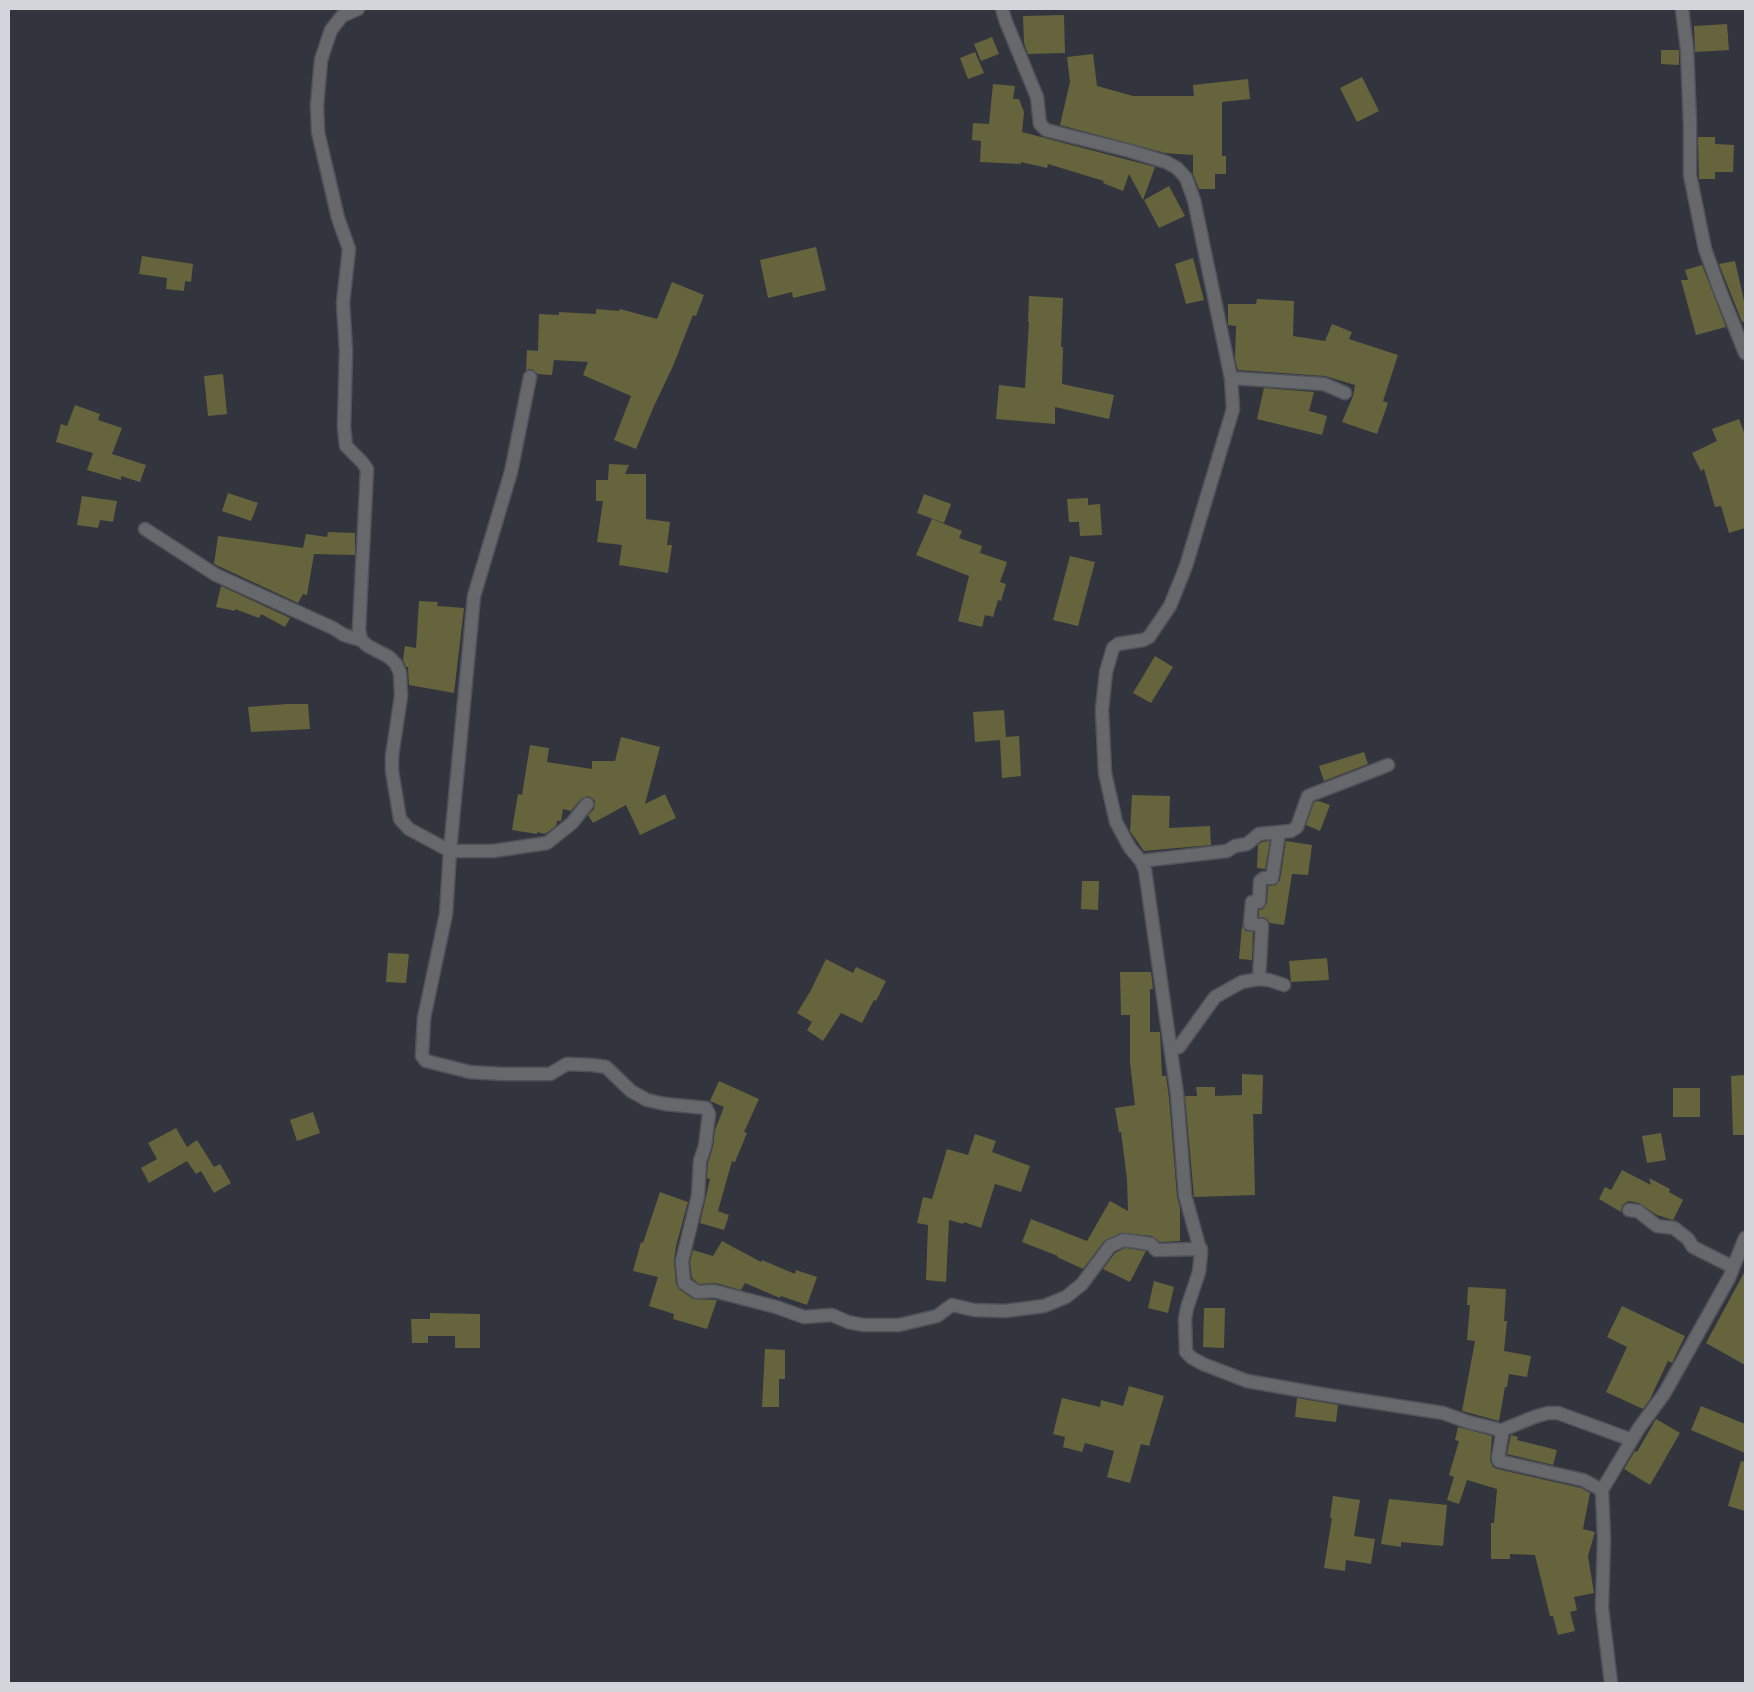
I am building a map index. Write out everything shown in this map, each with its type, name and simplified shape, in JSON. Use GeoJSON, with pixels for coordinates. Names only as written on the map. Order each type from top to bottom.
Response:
{"type":"FeatureCollection","features":[{"type":"Feature","properties":{"kind":"street"},"geometry":{"type":"LineString","coordinates":[[358,9],[342,16],[331,30],[321,60],[318,132],[338,218],[349,249],[343,303],[346,352],[344,427],[346,446],[367,469],[359,629],[361,640]]}},
{"type":"Feature","properties":{"kind":"street"},"geometry":{"type":"LineString","coordinates":[[1002,9],[1037,97],[1040,124],[1046,130],[1166,162],[1177,168],[1186,178],[1194,200],[1231,378],[1233,409],[1186,566],[1170,606],[1149,637],[1143,640],[1118,644],[1113,648],[1106,672],[1102,710],[1105,773],[1116,822],[1145,870],[1177,1094],[1185,1195],[1201,1249],[1202,1259],[1185,1320],[1186,1352],[1192,1358],[1247,1380],[1327,1395],[1443,1412],[1468,1422],[1500,1431],[1534,1417],[1558,1412],[1632,1440]]}},
{"type":"Feature","properties":{"kind":"street"},"geometry":{"type":"LineString","coordinates":[[1682,9],[1688,49],[1690,175],[1705,249],[1745,353]]}},
{"type":"Feature","properties":{"kind":"street"},"geometry":{"type":"LineString","coordinates":[[530,377],[511,472],[474,596],[450,851],[446,914],[424,1018],[422,1056],[426,1061],[470,1072],[502,1074],[550,1074],[567,1064],[606,1067],[630,1091],[646,1100],[706,1108],[709,1114],[705,1146],[700,1161],[698,1196],[682,1261],[684,1283],[697,1292],[714,1291],[776,1307],[804,1317],[832,1315],[848,1322],[863,1325],[898,1325],[937,1316],[952,1305],[974,1310],[997,1311],[1044,1306],[1066,1297],[1082,1284],[1110,1246],[1124,1240],[1150,1244],[1156,1250],[1201,1249]]}},
{"type":"Feature","properties":{"kind":"street"},"geometry":{"type":"LineString","coordinates":[[1231,378],[1324,384],[1345,393]]}},
{"type":"Feature","properties":{"kind":"street"},"geometry":{"type":"LineString","coordinates":[[144,529],[216,575],[333,628],[344,635],[361,640],[389,657],[396,664],[400,673],[401,696],[392,756],[392,771],[400,819],[409,829],[450,851],[492,851],[547,843],[572,823],[587,804]]}},
{"type":"Feature","properties":{"kind":"street"},"geometry":{"type":"LineString","coordinates":[[1141,861],[1227,851],[1235,846],[1247,844],[1259,834],[1291,831],[1298,827],[1308,796],[1388,765]]}},
{"type":"Feature","properties":{"kind":"street"},"geometry":{"type":"LineString","coordinates":[[1259,979],[1262,925],[1250,924],[1252,902],[1259,902],[1260,881],[1264,878],[1272,878],[1279,833]]}},
{"type":"Feature","properties":{"kind":"street"},"geometry":{"type":"LineString","coordinates":[[1171,1050],[1179,1047],[1214,997],[1242,982],[1259,979],[1284,985]]}},
{"type":"Feature","properties":{"kind":"street"},"geometry":{"type":"LineString","coordinates":[[1629,1210],[1638,1211],[1657,1226],[1674,1228],[1688,1239],[1693,1247],[1733,1267]]}},
{"type":"Feature","properties":{"kind":"street"},"geometry":{"type":"LineString","coordinates":[[1611,1683],[1602,1608],[1604,1539],[1602,1490],[1632,1440],[1664,1394],[1729,1278],[1745,1238]]}},
{"type":"Feature","properties":{"kind":"street"},"geometry":{"type":"LineString","coordinates":[[1500,1431],[1502,1435],[1499,1461],[1583,1480],[1602,1490]]}},
{"type":"Feature","properties":{"kind":"building"},"geometry":{"type":"Polygon","coordinates":[[[1064,15],[1065,53],[1028,54],[1024,43],[1023,16],[1064,15]]]}},
{"type":"Feature","properties":{"kind":"building"},"geometry":{"type":"Polygon","coordinates":[[[1727,24],[1729,50],[1695,52],[1694,26],[1727,24]]]}},
{"type":"Feature","properties":{"kind":"building"},"geometry":{"type":"Polygon","coordinates":[[[992,37],[999,54],[981,61],[974,44],[992,37]]]}},
{"type":"Feature","properties":{"kind":"building"},"geometry":{"type":"Polygon","coordinates":[[[1661,50],[1679,50],[1679,65],[1661,64],[1661,50]]]}},
{"type":"Feature","properties":{"kind":"building"},"geometry":{"type":"Polygon","coordinates":[[[975,52],[984,73],[968,79],[960,58],[975,52]]]}},
{"type":"Feature","properties":{"kind":"building"},"geometry":{"type":"Polygon","coordinates":[[[1093,54],[1097,86],[1133,96],[1194,96],[1193,85],[1248,79],[1250,99],[1222,102],[1222,156],[1226,156],[1226,174],[1215,174],[1215,189],[1199,189],[1193,174],[1193,155],[1165,153],[1060,125],[1070,82],[1067,57],[1093,54]]]}},
{"type":"Feature","properties":{"kind":"building"},"geometry":{"type":"Polygon","coordinates":[[[1362,77],[1379,111],[1357,122],[1340,88],[1362,77]]]}},
{"type":"Feature","properties":{"kind":"building"},"geometry":{"type":"Polygon","coordinates":[[[993,84],[1015,86],[1013,99],[1019,99],[1024,112],[1022,132],[1155,167],[1143,200],[1129,174],[1123,191],[1103,183],[1104,181],[1048,164],[1047,168],[1021,162],[1021,164],[980,162],[981,141],[972,140],[973,123],[989,124],[993,84]]]}},
{"type":"Feature","properties":{"kind":"building"},"geometry":{"type":"Polygon","coordinates":[[[1698,137],[1715,137],[1715,144],[1734,145],[1733,172],[1715,172],[1715,179],[1699,179],[1698,137]]]}},
{"type":"Feature","properties":{"kind":"building"},"geometry":{"type":"Polygon","coordinates":[[[1169,186],[1185,216],[1159,228],[1144,200],[1169,186]]]}},
{"type":"Feature","properties":{"kind":"building"},"geometry":{"type":"Polygon","coordinates":[[[816,247],[826,290],[793,298],[792,292],[768,298],[760,260],[816,247]]]}},
{"type":"Feature","properties":{"kind":"building"},"geometry":{"type":"Polygon","coordinates":[[[142,256],[193,264],[191,282],[185,281],[184,291],[166,289],[167,278],[139,274],[142,256]]]}},
{"type":"Feature","properties":{"kind":"building"},"geometry":{"type":"Polygon","coordinates":[[[1193,258],[1204,300],[1186,304],[1175,264],[1193,258]]]}},
{"type":"Feature","properties":{"kind":"building"},"geometry":{"type":"Polygon","coordinates":[[[1735,261],[1745,305],[1745,321],[1742,322],[1719,264],[1735,261]]]}},
{"type":"Feature","properties":{"kind":"building"},"geometry":{"type":"Polygon","coordinates":[[[1702,265],[1726,327],[1696,335],[1681,280],[1688,280],[1685,270],[1702,265]]]}},
{"type":"Feature","properties":{"kind":"building"},"geometry":{"type":"Polygon","coordinates":[[[672,282],[704,295],[696,316],[693,315],[673,366],[636,449],[614,440],[631,396],[583,375],[588,362],[554,360],[552,375],[538,374],[531,369],[526,370],[527,350],[538,351],[539,314],[559,315],[559,312],[596,314],[596,309],[619,311],[620,309],[657,319],[672,282]]]}},
{"type":"Feature","properties":{"kind":"building"},"geometry":{"type":"Polygon","coordinates":[[[1029,296],[1063,298],[1062,384],[1114,395],[1109,419],[1055,407],[1055,424],[996,419],[999,385],[1025,388],[1029,296]]]}},
{"type":"Feature","properties":{"kind":"building"},"geometry":{"type":"Polygon","coordinates":[[[1257,299],[1294,301],[1293,336],[1325,341],[1332,324],[1352,332],[1349,339],[1398,355],[1383,401],[1388,403],[1377,434],[1342,422],[1353,396],[1355,385],[1325,376],[1238,370],[1235,359],[1236,326],[1228,325],[1228,304],[1256,304],[1257,299]]]}},
{"type":"Feature","properties":{"kind":"building"},"geometry":{"type":"Polygon","coordinates":[[[223,374],[227,414],[208,416],[204,376],[223,374]]]}},
{"type":"Feature","properties":{"kind":"building"},"geometry":{"type":"Polygon","coordinates":[[[1264,388],[1314,392],[1309,411],[1327,416],[1322,435],[1257,419],[1264,388]]]}},
{"type":"Feature","properties":{"kind":"building"},"geometry":{"type":"Polygon","coordinates":[[[75,405],[100,414],[98,420],[122,428],[112,454],[146,465],[140,482],[121,476],[121,480],[87,470],[93,453],[56,442],[61,424],[67,426],[75,405]]]}},
{"type":"Feature","properties":{"kind":"building"},"geometry":{"type":"Polygon","coordinates":[[[1739,419],[1745,435],[1745,528],[1729,533],[1721,506],[1715,507],[1704,469],[1701,471],[1692,453],[1717,441],[1712,429],[1739,419]]]}},
{"type":"Feature","properties":{"kind":"building"},"geometry":{"type":"Polygon","coordinates":[[[609,464],[629,465],[625,474],[646,474],[646,519],[670,522],[667,545],[672,545],[668,573],[619,565],[622,545],[597,542],[603,501],[596,501],[596,480],[608,480],[609,464]]]}},
{"type":"Feature","properties":{"kind":"building"},"geometry":{"type":"Polygon","coordinates":[[[228,493],[258,503],[251,521],[222,511],[228,493]]]}},
{"type":"Feature","properties":{"kind":"building"},"geometry":{"type":"Polygon","coordinates":[[[924,494],[951,504],[944,523],[917,513],[924,494]]]}},
{"type":"Feature","properties":{"kind":"building"},"geometry":{"type":"Polygon","coordinates":[[[82,496],[117,501],[113,522],[100,520],[98,528],[77,525],[82,496]]]}},
{"type":"Feature","properties":{"kind":"building"},"geometry":{"type":"Polygon","coordinates":[[[1088,498],[1088,505],[1100,504],[1102,535],[1080,536],[1079,522],[1069,522],[1067,499],[1088,498]]]}},
{"type":"Feature","properties":{"kind":"building"},"geometry":{"type":"Polygon","coordinates":[[[932,519],[962,531],[959,538],[982,546],[980,553],[1007,562],[1000,582],[1006,584],[1001,601],[998,600],[993,617],[985,615],[982,627],[958,621],[969,576],[916,555],[932,519]]]}},
{"type":"Feature","properties":{"kind":"building"},"geometry":{"type":"Polygon","coordinates":[[[328,532],[355,533],[355,555],[314,554],[307,595],[303,594],[298,603],[214,564],[218,536],[303,548],[306,534],[327,537],[328,532]]]}},
{"type":"Feature","properties":{"kind":"building"},"geometry":{"type":"Polygon","coordinates":[[[1070,556],[1095,562],[1078,626],[1053,620],[1070,556]]]}},
{"type":"Feature","properties":{"kind":"building"},"geometry":{"type":"Polygon","coordinates":[[[221,586],[290,618],[285,627],[261,614],[259,618],[235,609],[235,611],[216,607],[221,586]]]}},
{"type":"Feature","properties":{"kind":"building"},"geometry":{"type":"Polygon","coordinates":[[[419,601],[438,602],[437,606],[464,608],[454,693],[409,685],[408,667],[406,667],[403,660],[405,646],[416,648],[419,601]]]}},
{"type":"Feature","properties":{"kind":"building"},"geometry":{"type":"Polygon","coordinates":[[[1155,656],[1173,667],[1151,703],[1133,693],[1155,656]]]}},
{"type":"Feature","properties":{"kind":"building"},"geometry":{"type":"Polygon","coordinates":[[[308,704],[310,729],[251,732],[248,707],[308,704]]]}},
{"type":"Feature","properties":{"kind":"building"},"geometry":{"type":"Polygon","coordinates":[[[1004,710],[1006,737],[1019,736],[1021,776],[1002,778],[1000,740],[975,742],[973,712],[1004,710]]]}},
{"type":"Feature","properties":{"kind":"building"},"geometry":{"type":"Polygon","coordinates":[[[621,737],[660,747],[645,804],[665,794],[676,818],[640,835],[626,805],[593,823],[588,815],[594,809],[595,801],[588,796],[581,799],[571,811],[563,809],[561,821],[557,821],[556,826],[545,834],[512,830],[518,794],[522,795],[530,745],[549,748],[547,762],[592,769],[592,761],[615,761],[621,737]]]}},
{"type":"Feature","properties":{"kind":"building"},"geometry":{"type":"Polygon","coordinates":[[[1364,752],[1368,764],[1324,781],[1319,766],[1364,752]]]}},
{"type":"Feature","properties":{"kind":"building"},"geometry":{"type":"Polygon","coordinates":[[[1132,795],[1170,796],[1169,828],[1210,826],[1211,845],[1144,851],[1130,831],[1132,795]]]}},
{"type":"Feature","properties":{"kind":"building"},"geometry":{"type":"Polygon","coordinates":[[[1319,801],[1330,805],[1320,831],[1306,825],[1314,802],[1319,801]]]}},
{"type":"Feature","properties":{"kind":"building"},"geometry":{"type":"Polygon","coordinates":[[[1270,841],[1265,870],[1257,868],[1258,845],[1262,842],[1270,841]]]}},
{"type":"Feature","properties":{"kind":"building"},"geometry":{"type":"Polygon","coordinates":[[[1286,841],[1312,845],[1308,875],[1292,874],[1284,925],[1270,923],[1266,918],[1259,917],[1259,910],[1263,909],[1267,903],[1268,886],[1276,885],[1280,880],[1286,841]]]}},
{"type":"Feature","properties":{"kind":"building"},"geometry":{"type":"Polygon","coordinates":[[[1082,881],[1099,881],[1098,910],[1081,909],[1082,881]]]}},
{"type":"Feature","properties":{"kind":"building"},"geometry":{"type":"Polygon","coordinates":[[[1242,926],[1246,931],[1253,932],[1252,960],[1239,959],[1242,926]]]}},
{"type":"Feature","properties":{"kind":"building"},"geometry":{"type":"Polygon","coordinates":[[[388,953],[409,954],[406,983],[386,982],[388,953]]]}},
{"type":"Feature","properties":{"kind":"building"},"geometry":{"type":"Polygon","coordinates":[[[1327,958],[1329,980],[1291,982],[1289,961],[1327,958]]]}},
{"type":"Feature","properties":{"kind":"building"},"geometry":{"type":"Polygon","coordinates":[[[826,959],[853,973],[856,967],[886,981],[862,1023],[841,1013],[823,1041],[807,1030],[812,1022],[797,1013],[826,959]]]}},
{"type":"Feature","properties":{"kind":"building"},"geometry":{"type":"Polygon","coordinates":[[[1120,972],[1151,972],[1153,989],[1150,989],[1150,1032],[1160,1032],[1162,1076],[1166,1076],[1169,1098],[1177,1196],[1180,1208],[1180,1241],[1160,1242],[1152,1236],[1121,1233],[1104,1241],[1083,1269],[1058,1256],[1022,1242],[1031,1219],[1087,1241],[1110,1201],[1128,1211],[1127,1179],[1121,1132],[1119,1132],[1115,1108],[1135,1105],[1130,1063],[1130,1015],[1121,1015],[1120,972]]]}},
{"type":"Feature","properties":{"kind":"building"},"geometry":{"type":"Polygon","coordinates":[[[1242,1074],[1263,1075],[1262,1114],[1253,1114],[1255,1195],[1194,1197],[1185,1096],[1197,1096],[1196,1087],[1215,1087],[1215,1096],[1242,1095],[1242,1074]]]}},
{"type":"Feature","properties":{"kind":"building"},"geometry":{"type":"Polygon","coordinates":[[[1745,1075],[1745,1135],[1733,1135],[1731,1076],[1745,1075]]]}},
{"type":"Feature","properties":{"kind":"building"},"geometry":{"type":"Polygon","coordinates":[[[719,1081],[759,1099],[744,1132],[747,1133],[735,1162],[732,1161],[718,1211],[729,1215],[724,1230],[700,1223],[710,1179],[707,1178],[708,1163],[713,1147],[715,1130],[724,1107],[710,1101],[719,1081]]]}},
{"type":"Feature","properties":{"kind":"building"},"geometry":{"type":"Polygon","coordinates":[[[1673,1088],[1700,1088],[1700,1117],[1673,1117],[1673,1088]]]}},
{"type":"Feature","properties":{"kind":"building"},"geometry":{"type":"Polygon","coordinates":[[[313,1112],[320,1133],[297,1141],[290,1120],[313,1112]]]}},
{"type":"Feature","properties":{"kind":"building"},"geometry":{"type":"Polygon","coordinates":[[[176,1128],[187,1147],[197,1140],[214,1167],[220,1164],[231,1183],[214,1193],[201,1171],[196,1174],[187,1161],[149,1183],[141,1168],[157,1159],[148,1143],[176,1128]]]}},
{"type":"Feature","properties":{"kind":"building"},"geometry":{"type":"Polygon","coordinates":[[[1661,1133],[1666,1160],[1647,1163],[1642,1136],[1661,1133]]]}},
{"type":"Feature","properties":{"kind":"building"},"geometry":{"type":"Polygon","coordinates":[[[975,1134],[996,1141],[992,1152],[1030,1166],[1021,1192],[995,1184],[981,1228],[964,1222],[963,1224],[949,1220],[946,1282],[926,1280],[928,1225],[917,1223],[923,1197],[932,1199],[947,1149],[968,1155],[975,1134]]]}},
{"type":"Feature","properties":{"kind":"building"},"geometry":{"type":"Polygon","coordinates":[[[1622,1170],[1651,1185],[1649,1178],[1670,1189],[1669,1192],[1683,1200],[1673,1220],[1657,1215],[1639,1203],[1629,1201],[1625,1203],[1622,1206],[1621,1212],[1599,1199],[1605,1187],[1611,1190],[1622,1170]]]}},
{"type":"Feature","properties":{"kind":"building"},"geometry":{"type":"Polygon","coordinates":[[[660,1192],[688,1202],[676,1246],[674,1261],[676,1284],[679,1289],[693,1299],[717,1300],[707,1329],[673,1319],[674,1314],[649,1306],[658,1277],[633,1271],[641,1242],[643,1243],[660,1192]]]}},
{"type":"Feature","properties":{"kind":"building"},"geometry":{"type":"Polygon","coordinates":[[[722,1241],[761,1262],[762,1260],[795,1274],[796,1270],[817,1277],[807,1305],[781,1296],[780,1298],[745,1283],[741,1290],[716,1283],[699,1284],[692,1278],[690,1262],[693,1250],[713,1256],[722,1241]]]}},
{"type":"Feature","properties":{"kind":"building"},"geometry":{"type":"Polygon","coordinates":[[[1125,1248],[1146,1251],[1130,1282],[1103,1269],[1115,1253],[1125,1248]]]}},
{"type":"Feature","properties":{"kind":"building"},"geometry":{"type":"Polygon","coordinates":[[[1745,1271],[1745,1365],[1706,1343],[1745,1271]]]}},
{"type":"Feature","properties":{"kind":"building"},"geometry":{"type":"Polygon","coordinates":[[[1154,1281],[1174,1287],[1168,1313],[1148,1308],[1154,1281]]]}},
{"type":"Feature","properties":{"kind":"building"},"geometry":{"type":"Polygon","coordinates":[[[1468,1287],[1506,1289],[1504,1321],[1507,1321],[1504,1351],[1531,1356],[1527,1377],[1509,1374],[1499,1421],[1462,1411],[1475,1341],[1467,1340],[1470,1305],[1467,1305],[1468,1287]]]}},
{"type":"Feature","properties":{"kind":"building"},"geometry":{"type":"Polygon","coordinates":[[[1622,1306],[1685,1336],[1672,1363],[1668,1361],[1650,1399],[1643,1409],[1606,1392],[1627,1347],[1607,1337],[1622,1306]]]}},
{"type":"Feature","properties":{"kind":"building"},"geometry":{"type":"Polygon","coordinates":[[[1204,1308],[1225,1308],[1224,1348],[1203,1347],[1204,1308]]]}},
{"type":"Feature","properties":{"kind":"building"},"geometry":{"type":"Polygon","coordinates":[[[430,1313],[480,1314],[480,1348],[455,1348],[455,1336],[428,1336],[428,1343],[412,1343],[411,1319],[430,1319],[430,1313]]]}},
{"type":"Feature","properties":{"kind":"building"},"geometry":{"type":"Polygon","coordinates":[[[765,1349],[785,1350],[785,1379],[779,1379],[779,1407],[762,1407],[765,1349]]]}},
{"type":"Feature","properties":{"kind":"building"},"geometry":{"type":"Polygon","coordinates":[[[1129,1386],[1164,1396],[1149,1446],[1141,1444],[1130,1483],[1107,1477],[1114,1451],[1085,1443],[1082,1452],[1063,1447],[1065,1437],[1053,1434],[1062,1398],[1100,1407],[1101,1400],[1123,1406],[1129,1386]]]}},
{"type":"Feature","properties":{"kind":"building"},"geometry":{"type":"Polygon","coordinates":[[[1297,1398],[1338,1405],[1336,1422],[1295,1417],[1297,1398]]]}},
{"type":"Feature","properties":{"kind":"building"},"geometry":{"type":"Polygon","coordinates":[[[1701,1406],[1745,1424],[1745,1453],[1691,1430],[1701,1406]]]}},
{"type":"Feature","properties":{"kind":"building"},"geometry":{"type":"Polygon","coordinates":[[[1656,1419],[1680,1433],[1650,1485],[1624,1469],[1635,1451],[1637,1452],[1656,1419]]]}},
{"type":"Feature","properties":{"kind":"building"},"geometry":{"type":"Polygon","coordinates":[[[1458,1427],[1492,1436],[1490,1460],[1493,1467],[1497,1469],[1581,1488],[1590,1493],[1583,1529],[1595,1532],[1588,1556],[1594,1593],[1574,1597],[1577,1610],[1570,1612],[1575,1631],[1558,1635],[1553,1616],[1550,1616],[1535,1555],[1510,1554],[1510,1559],[1491,1559],[1491,1523],[1494,1523],[1497,1489],[1467,1480],[1459,1504],[1447,1500],[1454,1477],[1449,1475],[1459,1441],[1455,1440],[1458,1427]]]}},
{"type":"Feature","properties":{"kind":"building"},"geometry":{"type":"Polygon","coordinates":[[[1511,1435],[1518,1437],[1517,1440],[1557,1450],[1553,1465],[1507,1454],[1511,1435]]]}},
{"type":"Feature","properties":{"kind":"building"},"geometry":{"type":"Polygon","coordinates":[[[1741,1461],[1745,1462],[1745,1511],[1728,1506],[1741,1461]]]}},
{"type":"Feature","properties":{"kind":"building"},"geometry":{"type":"Polygon","coordinates":[[[1333,1496],[1360,1500],[1354,1536],[1375,1539],[1371,1564],[1346,1560],[1345,1571],[1324,1568],[1332,1518],[1330,1518],[1333,1496]]]}},
{"type":"Feature","properties":{"kind":"building"},"geometry":{"type":"Polygon","coordinates":[[[1389,1499],[1447,1505],[1443,1546],[1401,1542],[1401,1547],[1381,1544],[1389,1499]]]}}]}
